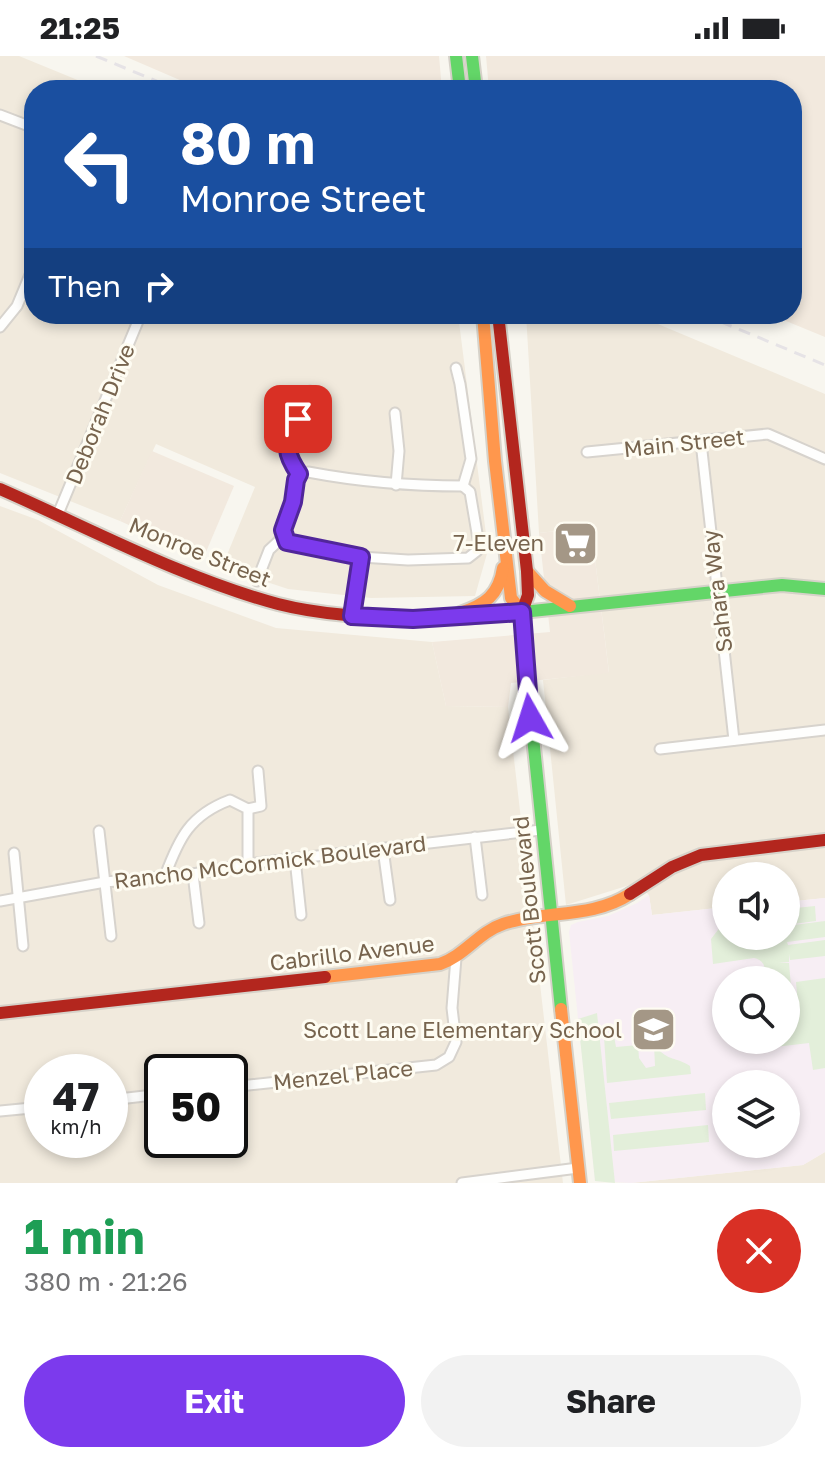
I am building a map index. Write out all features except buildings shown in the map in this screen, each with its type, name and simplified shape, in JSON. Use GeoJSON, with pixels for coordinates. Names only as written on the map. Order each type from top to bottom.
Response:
{"type":"FeatureCollection","features":[{"type":"Feature","properties":{"kind":"main road"},"geometry":{"type":"LineString","coordinates":[[456,56],[459,80]]}},
{"type":"Feature","properties":{"kind":"main road"},"geometry":{"type":"LineString","coordinates":[[472,56],[475,80]]}},
{"type":"Feature","properties":{"kind":"main road","name":"Scott Boulevard"},"geometry":{"type":"LineString","coordinates":[[484,324],[511,598],[522,612]]}},
{"type":"Feature","properties":{"kind":"main road","name":"Scott Boulevard"},"geometry":{"type":"LineString","coordinates":[[499,324],[527,571],[528,595],[522,612],[524,659],[580,1183]]}},
{"type":"Feature","properties":{"kind":"main road","name":"Monroe Street"},"geometry":{"type":"LineString","coordinates":[[0,489],[203,579],[279,604],[352,616],[441,619],[782,585],[825,589]]}},
{"type":"Feature","properties":{"kind":"main road"},"geometry":{"type":"LineString","coordinates":[[441,619],[482,606],[495,595],[502,581],[505,545]]}},
{"type":"Feature","properties":{"kind":"main road"},"geometry":{"type":"LineString","coordinates":[[527,571],[545,591],[570,606]]}},
{"type":"Feature","properties":{"kind":"main road","name":"Cabrillo Avenue"},"geometry":{"type":"LineString","coordinates":[[0,1013],[440,964],[456,958],[503,924],[598,908],[621,900],[672,867],[701,855],[825,840]]}},
{"type":"Feature","properties":{"kind":"street"},"geometry":{"type":"LineString","coordinates":[[0,115],[24,124]]}},
{"type":"Feature","properties":{"kind":"street"},"geometry":{"type":"LineString","coordinates":[[0,327],[17,306],[24,289]]}},
{"type":"Feature","properties":{"kind":"street","name":"Deborah Drive"},"geometry":{"type":"LineString","coordinates":[[58,514],[137,324]]}},
{"type":"Feature","properties":{"kind":"street"},"geometry":{"type":"LineString","coordinates":[[456,368],[471,459],[463,486]]}},
{"type":"Feature","properties":{"kind":"street"},"geometry":{"type":"LineString","coordinates":[[299,474],[287,457],[287,446],[310,391]]}},
{"type":"Feature","properties":{"kind":"street"},"geometry":{"type":"LineString","coordinates":[[395,413],[399,451],[396,485]]}},
{"type":"Feature","properties":{"kind":"street","name":"Main Street"},"geometry":{"type":"LineString","coordinates":[[587,452],[768,434],[825,459]]}},
{"type":"Feature","properties":{"kind":"street","name":"Sahara Way"},"geometry":{"type":"LineString","coordinates":[[701,442],[734,740]]}},
{"type":"Feature","properties":{"kind":"street"},"geometry":{"type":"LineString","coordinates":[[308,472],[365,483],[463,486],[470,492],[479,545],[477,551],[468,558],[408,560],[361,557],[287,542],[283,530],[299,474],[308,472]]}},
{"type":"Feature","properties":{"kind":"street"},"geometry":{"type":"LineString","coordinates":[[257,581],[269,550],[284,536]]}},
{"type":"Feature","properties":{"kind":"street"},"geometry":{"type":"LineString","coordinates":[[352,616],[361,557]]}},
{"type":"Feature","properties":{"kind":"street"},"geometry":{"type":"LineString","coordinates":[[660,749],[825,730]]}},
{"type":"Feature","properties":{"kind":"street"},"geometry":{"type":"LineString","coordinates":[[165,876],[176,845],[193,821],[212,807],[230,800],[248,809],[261,806],[258,771]]}},
{"type":"Feature","properties":{"kind":"street"},"geometry":{"type":"LineString","coordinates":[[248,809],[248,864]]}},
{"type":"Feature","properties":{"kind":"street","name":"Rancho McCormick Boulevard"},"geometry":{"type":"LineString","coordinates":[[0,901],[105,882],[193,874],[248,864],[541,830]]}},
{"type":"Feature","properties":{"kind":"street"},"geometry":{"type":"LineString","coordinates":[[99,831],[111,936]]}},
{"type":"Feature","properties":{"kind":"street"},"geometry":{"type":"LineString","coordinates":[[475,837],[482,895]]}},
{"type":"Feature","properties":{"kind":"street"},"geometry":{"type":"LineString","coordinates":[[383,849],[390,900]]}},
{"type":"Feature","properties":{"kind":"street"},"geometry":{"type":"LineString","coordinates":[[14,853],[23,946]]}},
{"type":"Feature","properties":{"kind":"street"},"geometry":{"type":"LineString","coordinates":[[295,859],[301,915]]}},
{"type":"Feature","properties":{"kind":"street"},"geometry":{"type":"LineString","coordinates":[[193,874],[199,923]]}},
{"type":"Feature","properties":{"kind":"street","name":"Menzel Place"},"geometry":{"type":"LineString","coordinates":[[248,1085],[436,1065],[449,1057],[456,1042],[452,1008],[456,958]]}},
{"type":"Feature","properties":{"kind":"street"},"geometry":{"type":"LineString","coordinates":[[0,1111],[24,1109]]}},
{"type":"Feature","properties":{"kind":"street"},"geometry":{"type":"LineString","coordinates":[[462,1183],[578,1168]]}},
{"type":"Feature","properties":{"kind":"shaded area"},"geometry":{"type":"Polygon","coordinates":[[[0,56],[19,56],[78,80],[24,80],[24,324],[459,324],[488,550],[475,596],[371,598],[288,589],[222,567],[255,487],[156,444],[120,521],[0,473],[0,56]]]}},
{"type":"Feature","properties":{"kind":"shaded area"},"geometry":{"type":"Polygon","coordinates":[[[124,56],[439,56],[441,80],[180,80],[124,56]]]}},
{"type":"Feature","properties":{"kind":"shaded area"},"geometry":{"type":"Polygon","coordinates":[[[486,56],[825,56],[825,337],[793,324],[802,324],[802,80],[488,80],[486,56]]]}},
{"type":"Feature","properties":{"kind":"shaded area"},"geometry":{"type":"Polygon","coordinates":[[[527,324],[658,324],[825,394],[825,898],[800,901],[800,862],[712,862],[712,909],[652,915],[649,895],[636,883],[566,905],[543,680],[609,672],[591,527],[539,533],[527,324]]]}},
{"type":"Feature","properties":{"kind":"shaded area"},"geometry":{"type":"Polygon","coordinates":[[[152,451],[234,486],[203,559],[120,521],[152,451]]]}},
{"type":"Feature","properties":{"kind":"shaded area"},"geometry":{"type":"Polygon","coordinates":[[[0,506],[38,520],[158,585],[276,628],[432,642],[446,706],[508,707],[563,1183],[0,1183],[0,506]]]}},
{"type":"Feature","properties":{"kind":"shaded area"},"geometry":{"type":"Polygon","coordinates":[[[591,527],[609,673],[511,683],[508,707],[446,706],[432,642],[550,632],[539,533],[591,527]]]}},
{"type":"Feature","properties":{"kind":"shaded area","name":"Scott Lane Elementary School"},"geometry":{"type":"Polygon","coordinates":[[[649,895],[652,915],[712,909],[712,950],[800,950],[800,901],[825,898],[825,1152],[803,1165],[631,1183],[595,1181],[569,932],[571,925],[578,922],[608,916],[649,895]]]}},
{"type":"Feature","properties":{"kind":"shaded area"},"geometry":{"type":"Polygon","coordinates":[[[825,1152],[825,1183],[631,1183],[803,1165],[825,1152]]]}},
{"type":"Feature","properties":{"kind":"green space"},"geometry":{"type":"Polygon","coordinates":[[[815,906],[816,921],[800,923],[800,908],[815,906]]]}},
{"type":"Feature","properties":{"kind":"green space"},"geometry":{"type":"Polygon","coordinates":[[[825,921],[825,937],[800,940],[800,924],[825,921]]]}},
{"type":"Feature","properties":{"kind":"green space"},"geometry":{"type":"Polygon","coordinates":[[[711,939],[712,950],[800,950],[800,943],[825,940],[825,956],[790,960],[789,954],[789,962],[778,963],[789,963],[789,966],[764,966],[754,958],[713,964],[711,939]]]}},
{"type":"Feature","properties":{"kind":"green space"},"geometry":{"type":"Polygon","coordinates":[[[825,978],[825,1068],[813,1070],[809,1043],[800,1044],[800,981],[825,978]]]}},
{"type":"Feature","properties":{"kind":"green space"},"geometry":{"type":"Polygon","coordinates":[[[597,1013],[615,1183],[595,1181],[578,1019],[597,1013]]]}},
{"type":"Feature","properties":{"kind":"green space"},"geometry":{"type":"Polygon","coordinates":[[[614,1036],[616,1047],[638,1045],[639,1058],[646,1068],[655,1066],[654,1045],[668,1057],[690,1066],[691,1074],[607,1083],[604,1037],[614,1036]]]}},
{"type":"Feature","properties":{"kind":"green space"},"geometry":{"type":"Polygon","coordinates":[[[705,1093],[706,1110],[611,1119],[609,1103],[705,1093]]]}},
{"type":"Feature","properties":{"kind":"green space"},"geometry":{"type":"Polygon","coordinates":[[[708,1125],[709,1142],[614,1151],[613,1135],[708,1125]]]}},
{"type":"Feature","properties":{"kind":"railway"},"geometry":{"type":"LineString","coordinates":[[96,56],[154,80]]}},
{"type":"Feature","properties":{"kind":"railway"},"geometry":{"type":"LineString","coordinates":[[726,324],[825,365]]}},
{"type":"Feature","properties":{"kind":"traffic: fast"},"geometry":{"type":"LineString","coordinates":[[456,56],[459,80]]}},
{"type":"Feature","properties":{"kind":"traffic: fast"},"geometry":{"type":"LineString","coordinates":[[472,56],[475,80]]}},
{"type":"Feature","properties":{"kind":"traffic: fast"},"geometry":{"type":"LineString","coordinates":[[412,619],[464,618],[782,585],[825,589]]}},
{"type":"Feature","properties":{"kind":"traffic: fast"},"geometry":{"type":"LineString","coordinates":[[524,650],[561,1009]]}},
{"type":"Feature","properties":{"kind":"traffic: slow"},"geometry":{"type":"LineString","coordinates":[[484,324],[511,598],[522,612]]}},
{"type":"Feature","properties":{"kind":"traffic: slow"},"geometry":{"type":"LineString","coordinates":[[460,613],[489,598],[498,585],[503,568]]}},
{"type":"Feature","properties":{"kind":"traffic: slow"},"geometry":{"type":"LineString","coordinates":[[527,571],[545,591],[570,606]]}},
{"type":"Feature","properties":{"kind":"traffic: slow"},"geometry":{"type":"LineString","coordinates":[[325,977],[440,964],[503,924],[584,911],[630,894]]}},
{"type":"Feature","properties":{"kind":"traffic: slow"},"geometry":{"type":"LineString","coordinates":[[561,1009],[580,1183]]}},
{"type":"Feature","properties":{"kind":"traffic: jam"},"geometry":{"type":"LineString","coordinates":[[499,324],[527,571],[528,595],[522,612],[524,650]]}},
{"type":"Feature","properties":{"kind":"traffic: jam"},"geometry":{"type":"LineString","coordinates":[[0,489],[172,567],[243,593],[311,611],[412,619]]}},
{"type":"Feature","properties":{"kind":"traffic: jam"},"geometry":{"type":"LineString","coordinates":[[630,894],[672,867],[701,855],[825,840]]}},
{"type":"Feature","properties":{"kind":"traffic: jam"},"geometry":{"type":"LineString","coordinates":[[0,1013],[325,977]]}},
{"type":"Feature","properties":{"kind":"place","name":"7-Eleven"},"geometry":{"type":"Point","coordinates":[575,543]}},
{"type":"Feature","properties":{"kind":"place","name":"Scott Lane Elementary School"},"geometry":{"type":"Point","coordinates":[653,1030]}},
{"type":"Feature","properties":{"kind":"route"},"geometry":{"type":"LineString","coordinates":[[298,419],[287,446],[287,457],[299,474],[283,530],[287,542],[361,557],[352,616],[464,618],[522,612],[530,718]]}}]}
